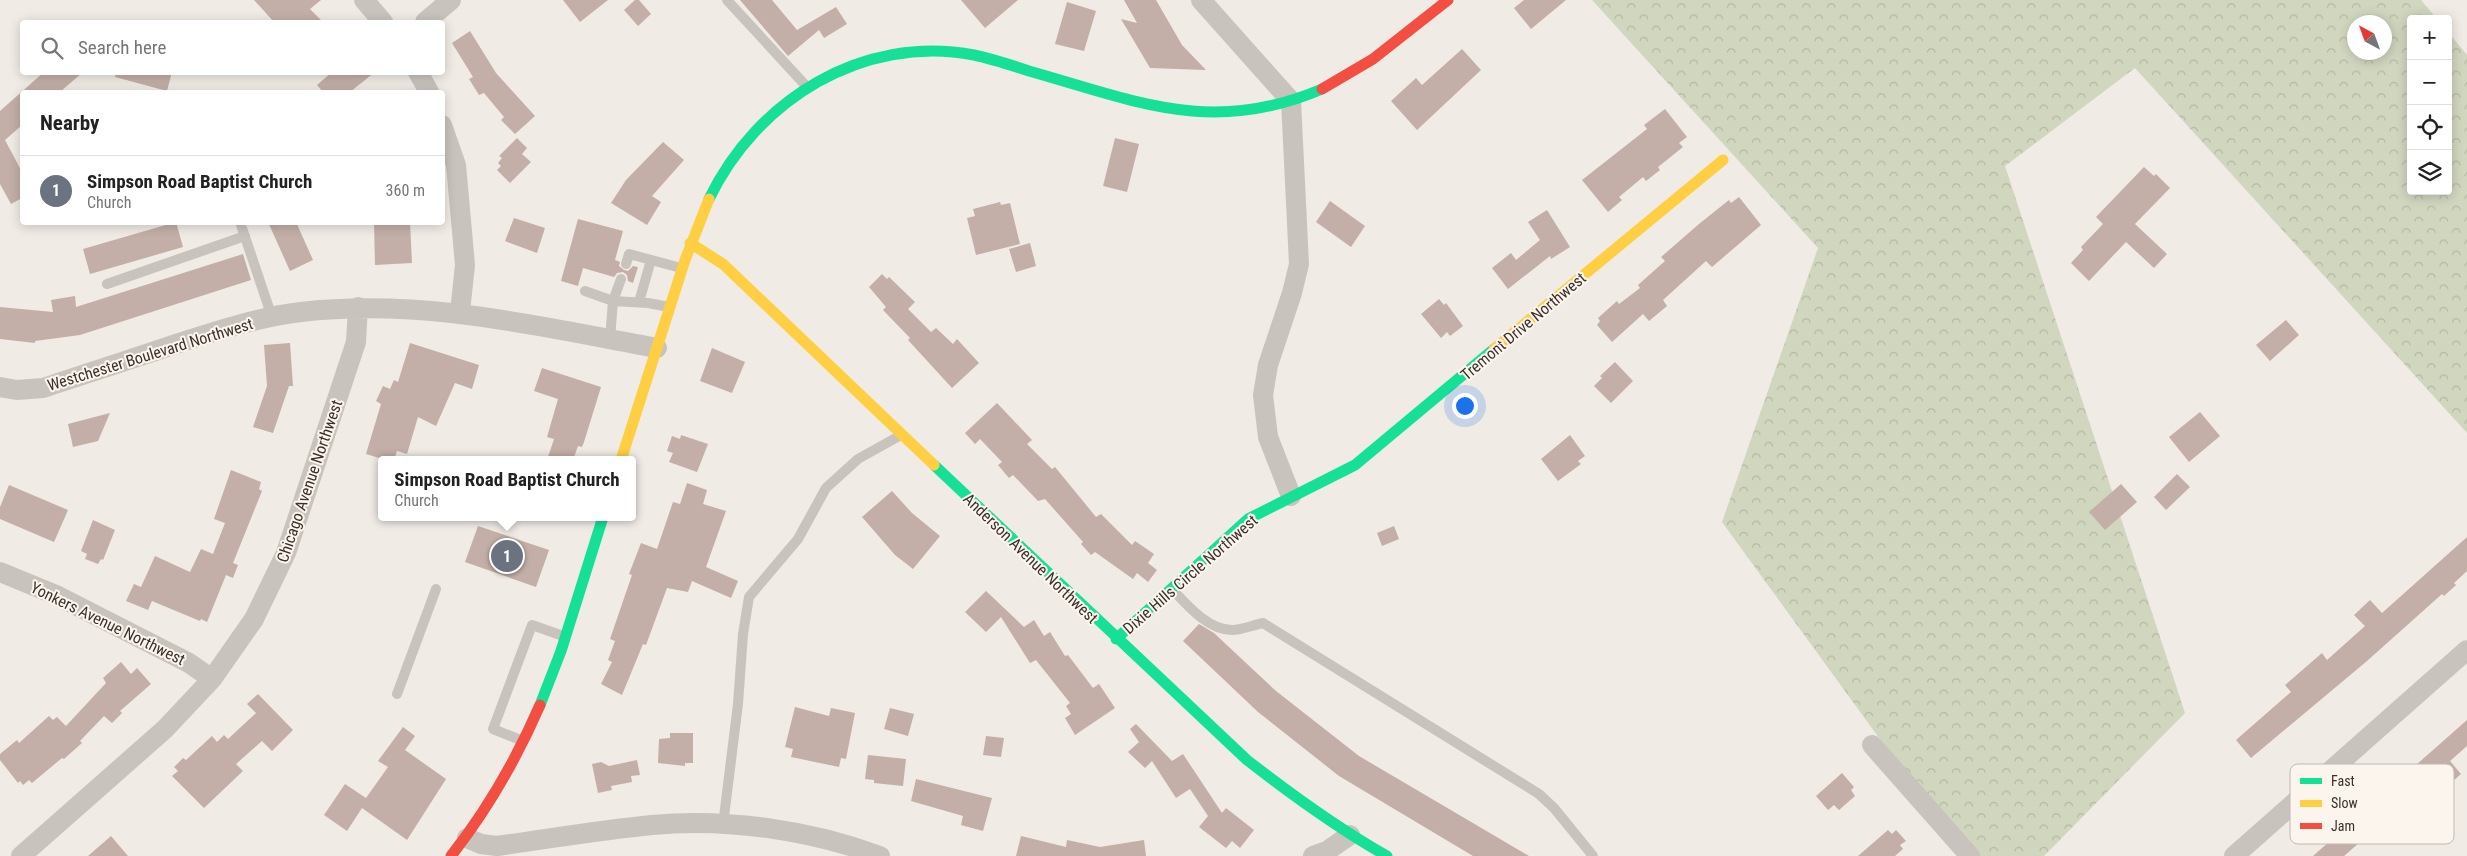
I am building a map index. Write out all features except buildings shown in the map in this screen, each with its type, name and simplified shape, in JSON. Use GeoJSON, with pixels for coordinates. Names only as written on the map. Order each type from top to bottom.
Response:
{"type":"FeatureCollection","features":[{"type":"Feature","properties":{"kind":"street"},"geometry":{"type":"LineString","coordinates":[[364,0],[381,20]]}},
{"type":"Feature","properties":{"kind":"street"},"geometry":{"type":"LineString","coordinates":[[427,20],[451,0]]}},
{"type":"Feature","properties":{"kind":"street"},"geometry":{"type":"LineString","coordinates":[[1201,0],[1290,101],[1299,264],[1292,293],[1268,365],[1263,395],[1268,437],[1291,496]]}},
{"type":"Feature","properties":{"kind":"street"},"geometry":{"type":"LineString","coordinates":[[622,456],[690,243],[724,169],[748,138],[786,102],[808,87],[844,68],[875,58],[925,52],[974,55],[1147,104],[1183,111],[1229,113],[1290,101],[1344,79],[1380,55],[1448,0]]}},
{"type":"Feature","properties":{"kind":"street"},"geometry":{"type":"LineString","coordinates":[[420,75],[428,90]]}},
{"type":"Feature","properties":{"kind":"street"},"geometry":{"type":"LineString","coordinates":[[445,134],[456,165],[465,266],[460,312]]}},
{"type":"Feature","properties":{"kind":"street","name":"Tremont Drive Northwest"},"geometry":{"type":"LineString","coordinates":[[1291,496],[1355,465],[1723,160]]}},
{"type":"Feature","properties":{"kind":"street","name":"Anderson Avenue Northwest"},"geometry":{"type":"LineString","coordinates":[[690,243],[722,264],[1116,639],[1247,760],[1297,799],[1350,835],[1387,856]]}},
{"type":"Feature","properties":{"kind":"street","name":"Westchester Boulevard Northwest"},"geometry":{"type":"LineString","coordinates":[[0,387],[17,390],[43,388],[239,324],[299,312],[358,307],[410,308],[460,312],[657,348]]}},
{"type":"Feature","properties":{"kind":"street","name":"Chicago Avenue Northwest"},"geometry":{"type":"LineString","coordinates":[[21,856],[165,729],[212,679],[254,619],[286,553],[356,342],[358,307]]}},
{"type":"Feature","properties":{"kind":"street","name":"Dixie Hills Circle Northwest"},"geometry":{"type":"LineString","coordinates":[[1116,639],[1248,519],[1291,496]]}},
{"type":"Feature","properties":{"kind":"street"},"geometry":{"type":"LineString","coordinates":[[451,856],[467,838],[504,782],[524,741],[564,637],[602,521]]}},
{"type":"Feature","properties":{"kind":"street","name":"Yonkers Avenue Northwest"},"geometry":{"type":"LineString","coordinates":[[0,572],[56,595],[190,663],[212,679]]}},
{"type":"Feature","properties":{"kind":"street"},"geometry":{"type":"LineString","coordinates":[[2338,764],[2467,650]]}},
{"type":"Feature","properties":{"kind":"street"},"geometry":{"type":"LineString","coordinates":[[1872,745],[1970,856]]}},
{"type":"Feature","properties":{"kind":"street"},"geometry":{"type":"LineString","coordinates":[[2234,856],[2290,806]]}},
{"type":"Feature","properties":{"kind":"street"},"geometry":{"type":"LineString","coordinates":[[467,838],[481,844],[497,846],[653,825],[723,825],[770,829],[820,838],[880,856]]}},
{"type":"Feature","properties":{"kind":"street"},"geometry":{"type":"LineString","coordinates":[[1314,856],[1327,851],[1350,835]]}},
{"type":"Feature","properties":{"kind":"lane"},"geometry":{"type":"LineString","coordinates":[[727,0],[808,87]]}},
{"type":"Feature","properties":{"kind":"lane"},"geometry":{"type":"LineString","coordinates":[[241,225],[272,318]]}},
{"type":"Feature","properties":{"kind":"lane"},"geometry":{"type":"LineString","coordinates":[[107,284],[245,236]]}},
{"type":"Feature","properties":{"kind":"lane"},"geometry":{"type":"LineString","coordinates":[[626,264],[629,254],[682,268]]}},
{"type":"Feature","properties":{"kind":"lane"},"geometry":{"type":"LineString","coordinates":[[638,302],[651,260]]}},
{"type":"Feature","properties":{"kind":"lane"},"geometry":{"type":"LineString","coordinates":[[610,339],[613,301],[621,279]]}},
{"type":"Feature","properties":{"kind":"lane"},"geometry":{"type":"LineString","coordinates":[[585,291],[613,301],[638,302],[670,307]]}},
{"type":"Feature","properties":{"kind":"lane"},"geometry":{"type":"LineString","coordinates":[[723,825],[738,704],[743,634],[749,597],[798,539],[826,488],[858,459],[902,434]]}},
{"type":"Feature","properties":{"kind":"lane"},"geometry":{"type":"LineString","coordinates":[[397,694],[436,589]]}},
{"type":"Feature","properties":{"kind":"lane"},"geometry":{"type":"LineString","coordinates":[[1171,589],[1196,614],[1211,623],[1231,630],[1263,623],[1539,794],[1554,808],[1593,856]]}},
{"type":"Feature","properties":{"kind":"lane"},"geometry":{"type":"LineString","coordinates":[[524,741],[493,730],[532,625],[564,637]]}},
{"type":"Feature","properties":{"kind":"green space"},"geometry":{"type":"Polygon","coordinates":[[[1592,0],[2421,0],[2434,15],[2407,15],[2407,195],[2452,195],[2452,37],[2467,55],[2467,433],[2135,68],[2005,166],[2185,713],[2044,856],[1965,856],[1722,522],[1818,248],[1592,0]]]}},
{"type":"Feature","properties":{"kind":"traffic: fast"},"geometry":{"type":"LineString","coordinates":[[709,199],[730,164],[755,132],[784,104],[818,82],[854,65],[892,55],[932,51],[974,55],[1140,102],[1174,109],[1209,112],[1245,110],[1282,103],[1322,89]]}},
{"type":"Feature","properties":{"kind":"traffic: fast"},"geometry":{"type":"LineString","coordinates":[[1116,639],[1248,519],[1355,465],[1494,349]]}},
{"type":"Feature","properties":{"kind":"traffic: fast"},"geometry":{"type":"LineString","coordinates":[[934,465],[1247,760],[1315,811],[1387,856]]}},
{"type":"Feature","properties":{"kind":"traffic: fast"},"geometry":{"type":"LineString","coordinates":[[540,705],[561,651],[602,521]]}},
{"type":"Feature","properties":{"kind":"traffic: slow"},"geometry":{"type":"LineString","coordinates":[[1494,349],[1723,160]]}},
{"type":"Feature","properties":{"kind":"traffic: slow"},"geometry":{"type":"LineString","coordinates":[[622,456],[685,260],[709,199]]}},
{"type":"Feature","properties":{"kind":"traffic: slow"},"geometry":{"type":"LineString","coordinates":[[690,243],[723,264],[934,465]]}},
{"type":"Feature","properties":{"kind":"traffic: jam"},"geometry":{"type":"LineString","coordinates":[[1322,89],[1373,59],[1448,0]]}},
{"type":"Feature","properties":{"kind":"traffic: jam"},"geometry":{"type":"LineString","coordinates":[[451,856],[500,784],[540,705]]}},
{"type":"Feature","properties":{"kind":"place","name":"Simpson Road Baptist Church"},"geometry":{"type":"Point","coordinates":[507,556]}}]}
